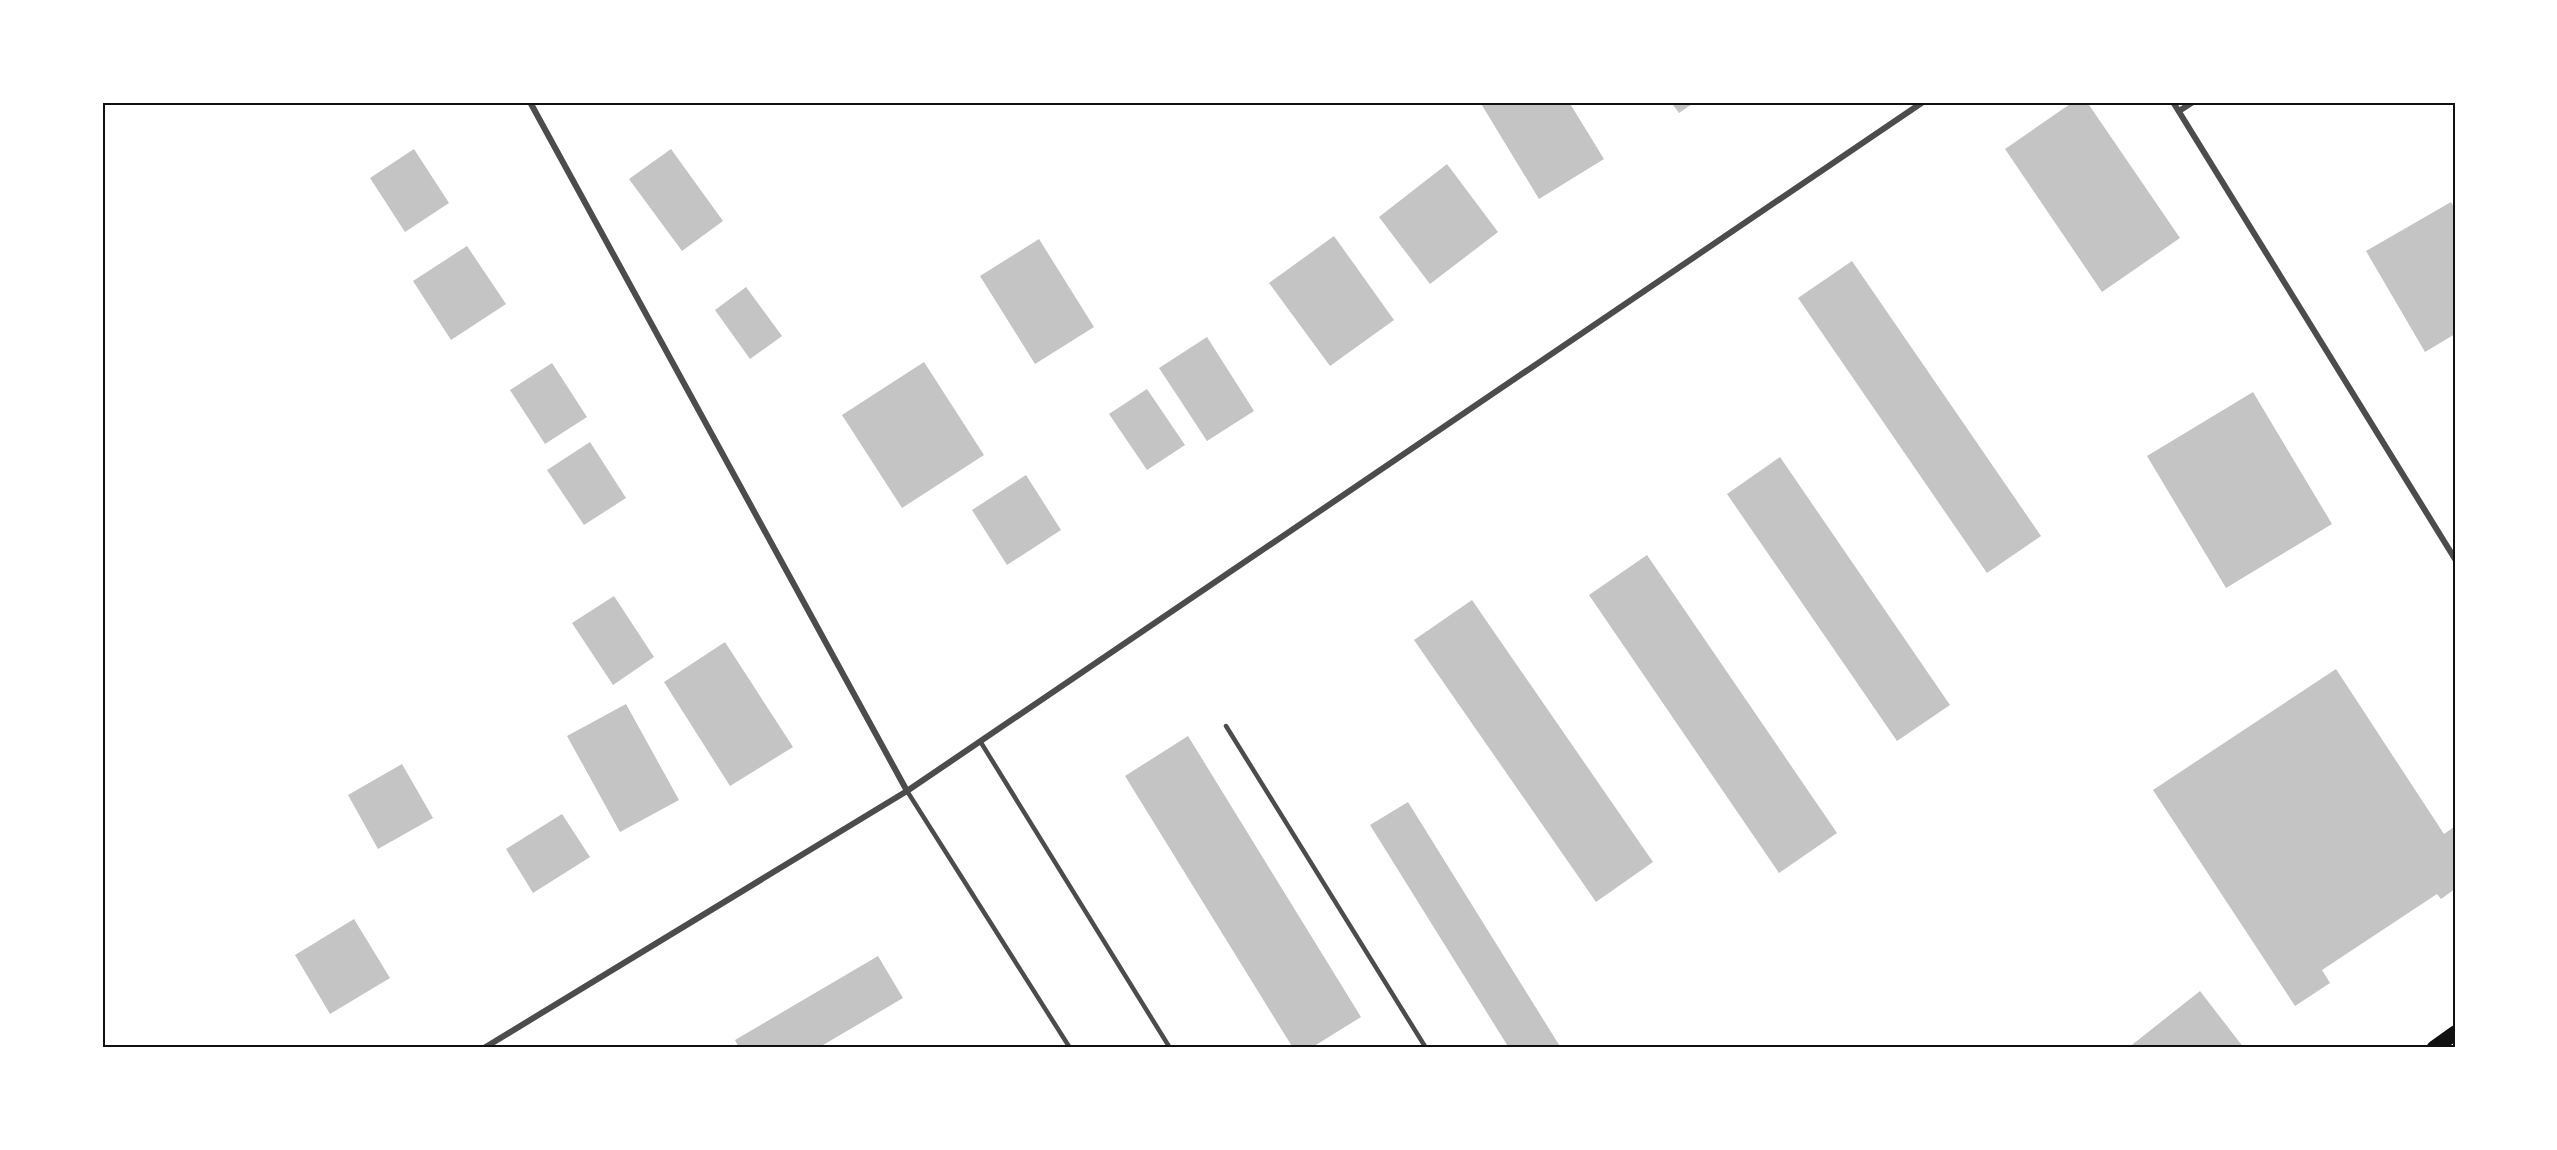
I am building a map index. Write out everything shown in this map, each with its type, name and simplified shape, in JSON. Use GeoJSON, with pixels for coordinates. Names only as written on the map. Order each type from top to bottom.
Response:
{"type":"FeatureCollection","features":[{"type":"Feature","properties":{"kind":"main road"},"geometry":{"type":"LineString","coordinates":[[2434,1048],[2455,1033]]}},
{"type":"Feature","properties":{"kind":"street"},"geometry":{"type":"LineString","coordinates":[[530,102],[907,791]]}},
{"type":"Feature","properties":{"kind":"street"},"geometry":{"type":"LineString","coordinates":[[484,1048],[907,791],[1923,102]]}},
{"type":"Feature","properties":{"kind":"street"},"geometry":{"type":"LineString","coordinates":[[2173,102],[2455,559]]}},
{"type":"Feature","properties":{"kind":"street"},"geometry":{"type":"LineString","coordinates":[[2179,111],[2193,102]]}},
{"type":"Feature","properties":{"kind":"lane"},"geometry":{"type":"LineString","coordinates":[[1226,726],[1426,1048]]}},
{"type":"Feature","properties":{"kind":"lane"},"geometry":{"type":"LineString","coordinates":[[980,741],[1170,1048]]}},
{"type":"Feature","properties":{"kind":"lane"},"geometry":{"type":"LineString","coordinates":[[907,791],[1070,1048]]}},
{"type":"Feature","properties":{"kind":"building"},"geometry":{"type":"Polygon","coordinates":[[[1480,102],[1569,102],[1604,159],[1539,199],[1480,102]]]}},
{"type":"Feature","properties":{"kind":"building"},"geometry":{"type":"Polygon","coordinates":[[[1671,102],[1695,102],[1679,113],[1671,102]]]}},
{"type":"Feature","properties":{"kind":"building"},"geometry":{"type":"Polygon","coordinates":[[[2073,102],[2087,102],[2180,238],[2102,292],[2005,149],[2073,102]]]}},
{"type":"Feature","properties":{"kind":"building"},"geometry":{"type":"Polygon","coordinates":[[[414,149],[449,203],[405,232],[370,178],[414,149]]]}},
{"type":"Feature","properties":{"kind":"building"},"geometry":{"type":"Polygon","coordinates":[[[671,149],[723,221],[682,251],[629,179],[671,149]]]}},
{"type":"Feature","properties":{"kind":"building"},"geometry":{"type":"Polygon","coordinates":[[[1447,164],[1498,232],[1430,284],[1379,217],[1447,164]]]}},
{"type":"Feature","properties":{"kind":"building"},"geometry":{"type":"Polygon","coordinates":[[[2451,202],[2455,209],[2455,334],[2425,352],[2366,251],[2451,202]]]}},
{"type":"Feature","properties":{"kind":"building"},"geometry":{"type":"Polygon","coordinates":[[[1334,236],[1394,320],[1330,366],[1269,283],[1334,236]]]}},
{"type":"Feature","properties":{"kind":"building"},"geometry":{"type":"Polygon","coordinates":[[[1039,239],[1094,327],[1035,364],[980,276],[1039,239]]]}},
{"type":"Feature","properties":{"kind":"building"},"geometry":{"type":"Polygon","coordinates":[[[467,246],[506,304],[451,340],[413,281],[467,246]]]}},
{"type":"Feature","properties":{"kind":"building"},"geometry":{"type":"Polygon","coordinates":[[[1852,261],[2041,536],[1987,573],[1798,298],[1852,261]]]}},
{"type":"Feature","properties":{"kind":"building"},"geometry":{"type":"Polygon","coordinates":[[[746,287],[782,336],[750,359],[715,310],[746,287]]]}},
{"type":"Feature","properties":{"kind":"building"},"geometry":{"type":"Polygon","coordinates":[[[1207,337],[1254,411],[1207,441],[1159,368],[1207,337]]]}},
{"type":"Feature","properties":{"kind":"building"},"geometry":{"type":"Polygon","coordinates":[[[924,362],[984,455],[902,508],[842,415],[924,362]]]}},
{"type":"Feature","properties":{"kind":"building"},"geometry":{"type":"Polygon","coordinates":[[[552,363],[587,417],[545,444],[510,390],[552,363]]]}},
{"type":"Feature","properties":{"kind":"building"},"geometry":{"type":"Polygon","coordinates":[[[1147,389],[1185,445],[1147,470],[1109,414],[1147,389]]]}},
{"type":"Feature","properties":{"kind":"building"},"geometry":{"type":"Polygon","coordinates":[[[2253,392],[2332,524],[2226,588],[2147,456],[2253,392]]]}},
{"type":"Feature","properties":{"kind":"building"},"geometry":{"type":"Polygon","coordinates":[[[590,442],[626,498],[584,525],[547,470],[590,442]]]}},
{"type":"Feature","properties":{"kind":"building"},"geometry":{"type":"Polygon","coordinates":[[[1780,457],[1950,705],[1897,741],[1727,494],[1780,457]]]}},
{"type":"Feature","properties":{"kind":"building"},"geometry":{"type":"Polygon","coordinates":[[[1026,475],[1061,530],[1007,565],[972,510],[1026,475]]]}},
{"type":"Feature","properties":{"kind":"building"},"geometry":{"type":"Polygon","coordinates":[[[1647,555],[1837,833],[1779,873],[1589,595],[1647,555]]]}},
{"type":"Feature","properties":{"kind":"building"},"geometry":{"type":"Polygon","coordinates":[[[614,596],[654,657],[613,685],[572,623],[614,596]]]}},
{"type":"Feature","properties":{"kind":"building"},"geometry":{"type":"Polygon","coordinates":[[[1472,600],[1653,862],[1596,902],[1414,640],[1472,600]]]}},
{"type":"Feature","properties":{"kind":"building"},"geometry":{"type":"Polygon","coordinates":[[[725,642],[793,747],[730,786],[664,682],[725,642]]]}},
{"type":"Feature","properties":{"kind":"building"},"geometry":{"type":"Polygon","coordinates":[[[2336,669],[2444,834],[2454,827],[2455,889],[2441,899],[2437,894],[2322,970],[2330,983],[2295,1006],[2153,790],[2336,669]]]}},
{"type":"Feature","properties":{"kind":"building"},"geometry":{"type":"Polygon","coordinates":[[[626,704],[679,800],[620,832],[567,736],[626,704]]]}},
{"type":"Feature","properties":{"kind":"building"},"geometry":{"type":"Polygon","coordinates":[[[1188,736],[1361,1017],[1311,1048],[1293,1048],[1125,776],[1188,736]]]}},
{"type":"Feature","properties":{"kind":"building"},"geometry":{"type":"Polygon","coordinates":[[[402,764],[433,818],[378,849],[348,795],[402,764]]]}},
{"type":"Feature","properties":{"kind":"building"},"geometry":{"type":"Polygon","coordinates":[[[1408,802],[1561,1048],[1509,1048],[1370,825],[1408,802]]]}},
{"type":"Feature","properties":{"kind":"building"},"geometry":{"type":"Polygon","coordinates":[[[562,814],[590,857],[533,893],[506,849],[562,814]]]}},
{"type":"Feature","properties":{"kind":"building"},"geometry":{"type":"Polygon","coordinates":[[[354,919],[390,978],[330,1014],[295,955],[354,919]]]}},
{"type":"Feature","properties":{"kind":"building"},"geometry":{"type":"Polygon","coordinates":[[[878,956],[903,998],[818,1048],[739,1048],[735,1040],[878,956]]]}},
{"type":"Feature","properties":{"kind":"building"},"geometry":{"type":"Polygon","coordinates":[[[2200,991],[2244,1048],[2128,1048],[2200,991]]]}}]}
